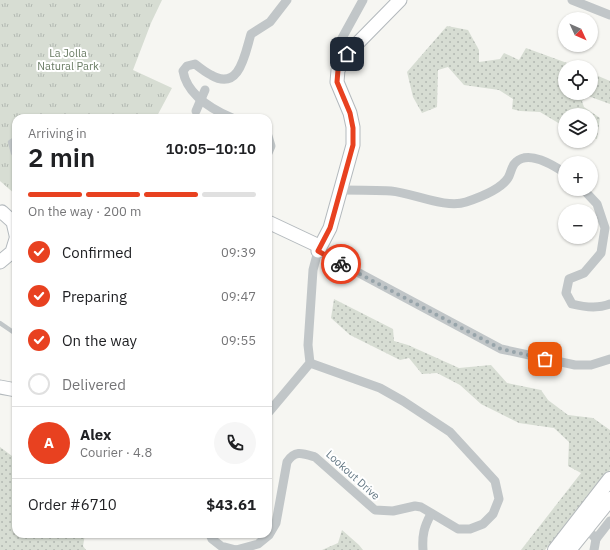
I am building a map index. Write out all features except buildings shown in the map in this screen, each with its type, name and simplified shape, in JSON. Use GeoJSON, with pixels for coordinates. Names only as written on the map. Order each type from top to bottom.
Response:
{"type":"FeatureCollection","features":[{"type":"Feature","properties":{"kind":"main road"},"geometry":{"type":"LineString","coordinates":[[569,550],[610,479]]}},
{"type":"Feature","properties":{"kind":"main road"},"geometry":{"type":"LineString","coordinates":[[555,550],[610,499]]}},
{"type":"Feature","properties":{"kind":"street"},"geometry":{"type":"LineString","coordinates":[[223,114],[197,98],[184,79],[183,71],[188,66],[195,64],[212,76],[228,79],[235,76],[241,66],[251,34],[270,22],[287,0]]}},
{"type":"Feature","properties":{"kind":"street"},"geometry":{"type":"LineString","coordinates":[[272,408],[310,363],[308,345],[313,270],[318,249],[330,228],[353,145],[353,128],[350,113],[337,82],[337,55],[341,40],[363,0]]}},
{"type":"Feature","properties":{"kind":"street"},"geometry":{"type":"LineString","coordinates":[[338,70],[347,54],[400,0]]}},
{"type":"Feature","properties":{"kind":"street"},"geometry":{"type":"LineString","coordinates":[[572,0],[610,15]]}},
{"type":"Feature","properties":{"kind":"street"},"geometry":{"type":"LineString","coordinates":[[194,114],[212,76]]}},
{"type":"Feature","properties":{"kind":"street"},"geometry":{"type":"LineString","coordinates":[[340,190],[392,191],[412,194],[449,204],[464,203],[499,187],[508,178],[515,162],[524,157],[532,157],[558,169]]}},
{"type":"Feature","properties":{"kind":"street"},"geometry":{"type":"LineString","coordinates":[[590,196],[597,204],[605,228],[601,253],[584,273],[569,279],[566,293],[572,304],[582,307],[603,307],[610,304]]}},
{"type":"Feature","properties":{"kind":"street"},"geometry":{"type":"LineString","coordinates":[[0,212],[2,212],[12,221]]}},
{"type":"Feature","properties":{"kind":"street"},"geometry":{"type":"LineString","coordinates":[[272,224],[501,349],[575,365],[591,366],[610,359]]}},
{"type":"Feature","properties":{"kind":"street"},"geometry":{"type":"LineString","coordinates":[[0,262],[12,252]]}},
{"type":"Feature","properties":{"kind":"street","name":"Lookout Drive"},"geometry":{"type":"LineString","coordinates":[[272,530],[276,523],[288,462],[291,456],[298,453],[304,453],[315,457],[375,510],[393,510],[415,506],[421,507],[458,529],[470,529],[483,524],[493,514],[499,499],[495,480],[450,432],[403,401],[380,388],[310,363]]}},
{"type":"Feature","properties":{"kind":"street"},"geometry":{"type":"LineString","coordinates":[[0,387],[12,389]]}},
{"type":"Feature","properties":{"kind":"street"},"geometry":{"type":"LineString","coordinates":[[422,550],[424,527],[432,514]]}},
{"type":"Feature","properties":{"kind":"street"},"geometry":{"type":"LineString","coordinates":[[594,550],[596,540],[610,521]]}},
{"type":"Feature","properties":{"kind":"street"},"geometry":{"type":"LineString","coordinates":[[583,524],[596,540]]}},
{"type":"Feature","properties":{"kind":"street","name":"Lookout Drive"},"geometry":{"type":"LineString","coordinates":[[213,538],[221,546],[236,550],[258,544],[265,538]]}},
{"type":"Feature","properties":{"kind":"lane"},"geometry":{"type":"LineString","coordinates":[[12,141],[10,142],[12,149]]}},
{"type":"Feature","properties":{"kind":"lane"},"geometry":{"type":"LineString","coordinates":[[0,323],[12,331]]}},
{"type":"Feature","properties":{"kind":"green space","name":"La Jolla Natural Park"},"geometry":{"type":"Polygon","coordinates":[[[0,0],[162,0],[151,23],[133,70],[172,88],[158,114],[12,114],[12,192],[0,181],[0,0]]]}},
{"type":"Feature","properties":{"kind":"green space"},"geometry":{"type":"Polygon","coordinates":[[[447,26],[468,30],[479,50],[479,62],[500,59],[504,53],[519,60],[526,48],[559,60],[558,100],[583,100],[582,101],[585,108],[558,108],[558,123],[540,112],[512,109],[513,99],[499,90],[464,85],[448,67],[438,70],[437,107],[422,113],[413,97],[407,72],[447,26]]]}},
{"type":"Feature","properties":{"kind":"green space"},"geometry":{"type":"Polygon","coordinates":[[[598,76],[610,81],[610,104],[598,100],[598,76]]]}},
{"type":"Feature","properties":{"kind":"green space"},"geometry":{"type":"Polygon","coordinates":[[[598,117],[600,118],[598,132],[598,117]]]}},
{"type":"Feature","properties":{"kind":"green space"},"geometry":{"type":"Polygon","coordinates":[[[334,299],[393,329],[394,341],[408,345],[459,368],[491,365],[507,383],[541,390],[548,400],[568,415],[593,418],[610,430],[610,470],[545,550],[521,550],[581,473],[568,466],[569,442],[554,428],[519,423],[481,404],[460,385],[437,373],[422,374],[409,358],[400,360],[350,335],[331,318],[334,299]]]}},
{"type":"Feature","properties":{"kind":"green space"},"geometry":{"type":"Polygon","coordinates":[[[0,447],[12,456],[12,538],[84,538],[83,546],[86,550],[0,550],[0,447]]]}},
{"type":"Feature","properties":{"kind":"green space"},"geometry":{"type":"Polygon","coordinates":[[[342,530],[363,550],[322,550],[338,543],[342,530]]]}},
{"type":"Feature","properties":{"kind":"way so far"},"geometry":{"type":"LineString","coordinates":[[341,264],[501,349],[545,359]]}},
{"type":"Feature","properties":{"kind":"route"},"geometry":{"type":"LineString","coordinates":[[341,264],[318,251],[319,246],[330,228],[353,145],[353,128],[350,113],[337,82],[338,70],[347,54]]}}]}
